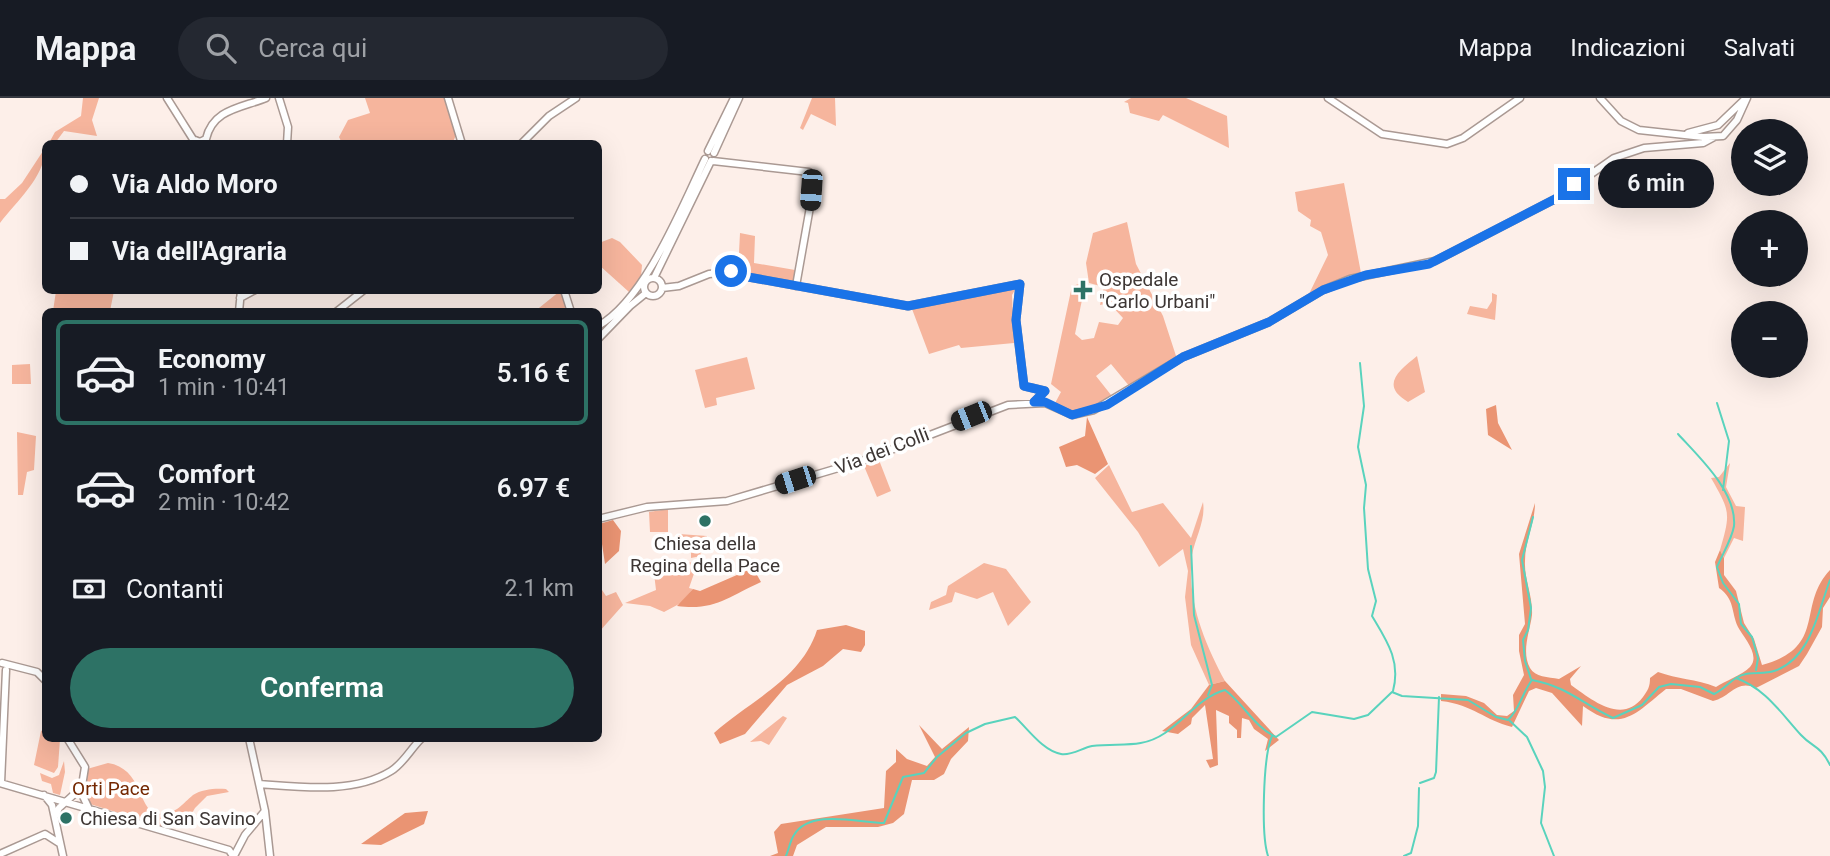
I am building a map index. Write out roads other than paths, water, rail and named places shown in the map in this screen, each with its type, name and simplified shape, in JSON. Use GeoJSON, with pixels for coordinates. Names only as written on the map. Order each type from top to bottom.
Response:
{"type":"FeatureCollection","features":[{"type":"Feature","properties":{"kind":"street"},"geometry":{"type":"LineString","coordinates":[[167,98],[194,140]]}},
{"type":"Feature","properties":{"kind":"street"},"geometry":{"type":"LineString","coordinates":[[208,140],[218,116],[266,98]]}},
{"type":"Feature","properties":{"kind":"street"},"geometry":{"type":"LineString","coordinates":[[450,98],[463,140]]}},
{"type":"Feature","properties":{"kind":"street"},"geometry":{"type":"LineString","coordinates":[[525,140],[549,116],[576,98]]}},
{"type":"Feature","properties":{"kind":"street"},"geometry":{"type":"LineString","coordinates":[[619,309],[656,260],[712,157],[734,98]]}},
{"type":"Feature","properties":{"kind":"street"},"geometry":{"type":"LineString","coordinates":[[602,335],[645,290],[652,278],[739,98]]}},
{"type":"Feature","properties":{"kind":"street"},"geometry":{"type":"LineString","coordinates":[[1328,98],[1382,134],[1447,144],[1463,138],[1520,98]]}},
{"type":"Feature","properties":{"kind":"street"},"geometry":{"type":"LineString","coordinates":[[1600,98],[1629,127],[1715,137]]}},
{"type":"Feature","properties":{"kind":"street"},"geometry":{"type":"LineString","coordinates":[[1683,134],[1716,125],[1746,98]]}},
{"type":"Feature","properties":{"kind":"street"},"geometry":{"type":"LineString","coordinates":[[1034,402],[1045,402],[1072,415],[1094,410],[1183,357],[1269,322],[1323,290],[1350,279],[1435,261],[1557,198],[1614,158],[1644,148],[1703,143],[1724,134],[1737,120],[1746,98]]}},
{"type":"Feature","properties":{"kind":"street"},"geometry":{"type":"LineString","coordinates":[[279,99],[288,127],[287,140]]}},
{"type":"Feature","properties":{"kind":"street"},"geometry":{"type":"LineString","coordinates":[[1716,125],[1724,128],[1724,134]]}},
{"type":"Feature","properties":{"kind":"street"},"geometry":{"type":"LineString","coordinates":[[712,157],[808,172],[810,207],[796,286]]}},
{"type":"Feature","properties":{"kind":"street"},"geometry":{"type":"LineString","coordinates":[[652,278],[656,260]]}},
{"type":"Feature","properties":{"kind":"street"},"geometry":{"type":"LineString","coordinates":[[602,323],[645,290],[660,291],[720,274],[908,306],[1020,284],[1016,320],[1024,386],[1045,391],[1034,402]]}},
{"type":"Feature","properties":{"kind":"street"},"geometry":{"type":"LineString","coordinates":[[652,278],[661,282],[660,291]]}},
{"type":"Feature","properties":{"kind":"street"},"geometry":{"type":"LineString","coordinates":[[341,308],[359,294]]}},
{"type":"Feature","properties":{"kind":"street","name":"Via dei Colli"},"geometry":{"type":"LineString","coordinates":[[602,518],[647,507],[717,503],[862,461],[971,416],[1008,405],[1034,402]]}},
{"type":"Feature","properties":{"kind":"street"},"geometry":{"type":"LineString","coordinates":[[42,677],[37,672],[15,665],[3,670],[1,783],[225,849],[233,856],[247,832],[265,811]]}},
{"type":"Feature","properties":{"kind":"street"},"geometry":{"type":"LineString","coordinates":[[69,742],[85,767],[81,792],[89,809]]}},
{"type":"Feature","properties":{"kind":"street"},"geometry":{"type":"LineString","coordinates":[[250,742],[265,811],[270,856]]}},
{"type":"Feature","properties":{"kind":"street"},"geometry":{"type":"LineString","coordinates":[[260,784],[323,787],[374,778],[398,766],[419,742]]}},
{"type":"Feature","properties":{"kind":"street"},"geometry":{"type":"LineString","coordinates":[[55,817],[59,807],[69,802],[83,786]]}},
{"type":"Feature","properties":{"kind":"street"},"geometry":{"type":"LineString","coordinates":[[42,793],[51,803],[63,856]]}},
{"type":"Feature","properties":{"kind":"street"},"geometry":{"type":"LineString","coordinates":[[247,832],[267,826]]}},
{"type":"Feature","properties":{"kind":"street"},"geometry":{"type":"LineString","coordinates":[[0,855],[45,835],[59,843]]}},
{"type":"Feature","properties":{"kind":"street"},"geometry":{"type":"LineString","coordinates":[[225,849],[240,843]]}},
{"type":"Feature","properties":{"kind":"waterway"},"geometry":{"type":"LineString","coordinates":[[1360,363],[1364,406],[1358,447],[1366,485],[1364,508],[1368,569],[1376,601],[1372,616],[1394,661],[1393,691]]}},
{"type":"Feature","properties":{"kind":"waterway"},"geometry":{"type":"LineString","coordinates":[[1717,403],[1729,441],[1723,490]]}},
{"type":"Feature","properties":{"kind":"waterway"},"geometry":{"type":"LineString","coordinates":[[1678,434],[1715,476],[1733,513],[1734,526],[1717,567],[1723,583],[1739,604],[1741,624],[1752,637],[1758,658],[1756,670]]}},
{"type":"Feature","properties":{"kind":"waterway"},"geometry":{"type":"LineString","coordinates":[[1531,679],[1525,661],[1523,640],[1528,630],[1531,608],[1522,560],[1533,517]]}},
{"type":"Feature","properties":{"kind":"waterway"},"geometry":{"type":"LineString","coordinates":[[1191,546],[1194,615],[1212,685],[1208,695]]}},
{"type":"Feature","properties":{"kind":"waterway"},"geometry":{"type":"LineString","coordinates":[[786,856],[794,835],[801,827],[811,822],[836,819],[884,823],[903,777],[924,773],[937,757],[966,733],[985,724],[1015,717],[1048,749],[1065,754],[1092,746],[1147,742],[1165,733],[1208,698],[1225,690],[1261,727],[1276,737],[1312,712],[1354,719],[1368,715],[1392,692],[1402,696],[1468,700],[1496,717],[1508,720],[1532,680],[1565,691],[1613,718],[1642,705],[1659,687],[1671,684],[1700,687],[1714,694],[1741,676],[1774,671],[1797,656],[1811,633],[1830,580]]}},
{"type":"Feature","properties":{"kind":"waterway"},"geometry":{"type":"LineString","coordinates":[[1736,678],[1764,695],[1805,739],[1820,750],[1830,765]]}},
{"type":"Feature","properties":{"kind":"waterway"},"geometry":{"type":"LineString","coordinates":[[1420,783],[1434,778],[1436,772],[1439,697]]}},
{"type":"Feature","properties":{"kind":"waterway"},"geometry":{"type":"LineString","coordinates":[[1510,721],[1527,737],[1543,771],[1545,787],[1541,823],[1554,856]]}},
{"type":"Feature","properties":{"kind":"waterway"},"geometry":{"type":"LineString","coordinates":[[1268,856],[1264,831],[1264,796],[1272,736]]}},
{"type":"Feature","properties":{"kind":"waterway"},"geometry":{"type":"LineString","coordinates":[[1404,856],[1411,853],[1418,826],[1419,788]]}},
{"type":"Feature","properties":{"kind":"place","name":"Ospedale \"Carlo Urbani\""},"geometry":{"type":"Point","coordinates":[1083,290]}},
{"type":"Feature","properties":{"kind":"place","name":"Chiesa della Regina della Pace"},"geometry":{"type":"Point","coordinates":[705,521]}},
{"type":"Feature","properties":{"kind":"place","name":"Chiesa di San Savino"},"geometry":{"type":"Point","coordinates":[66,818]}},
{"type":"Feature","properties":{"kind":"park label","name":"Orti Pace"},"geometry":{"type":"Point","coordinates":[111,788]}}]}
